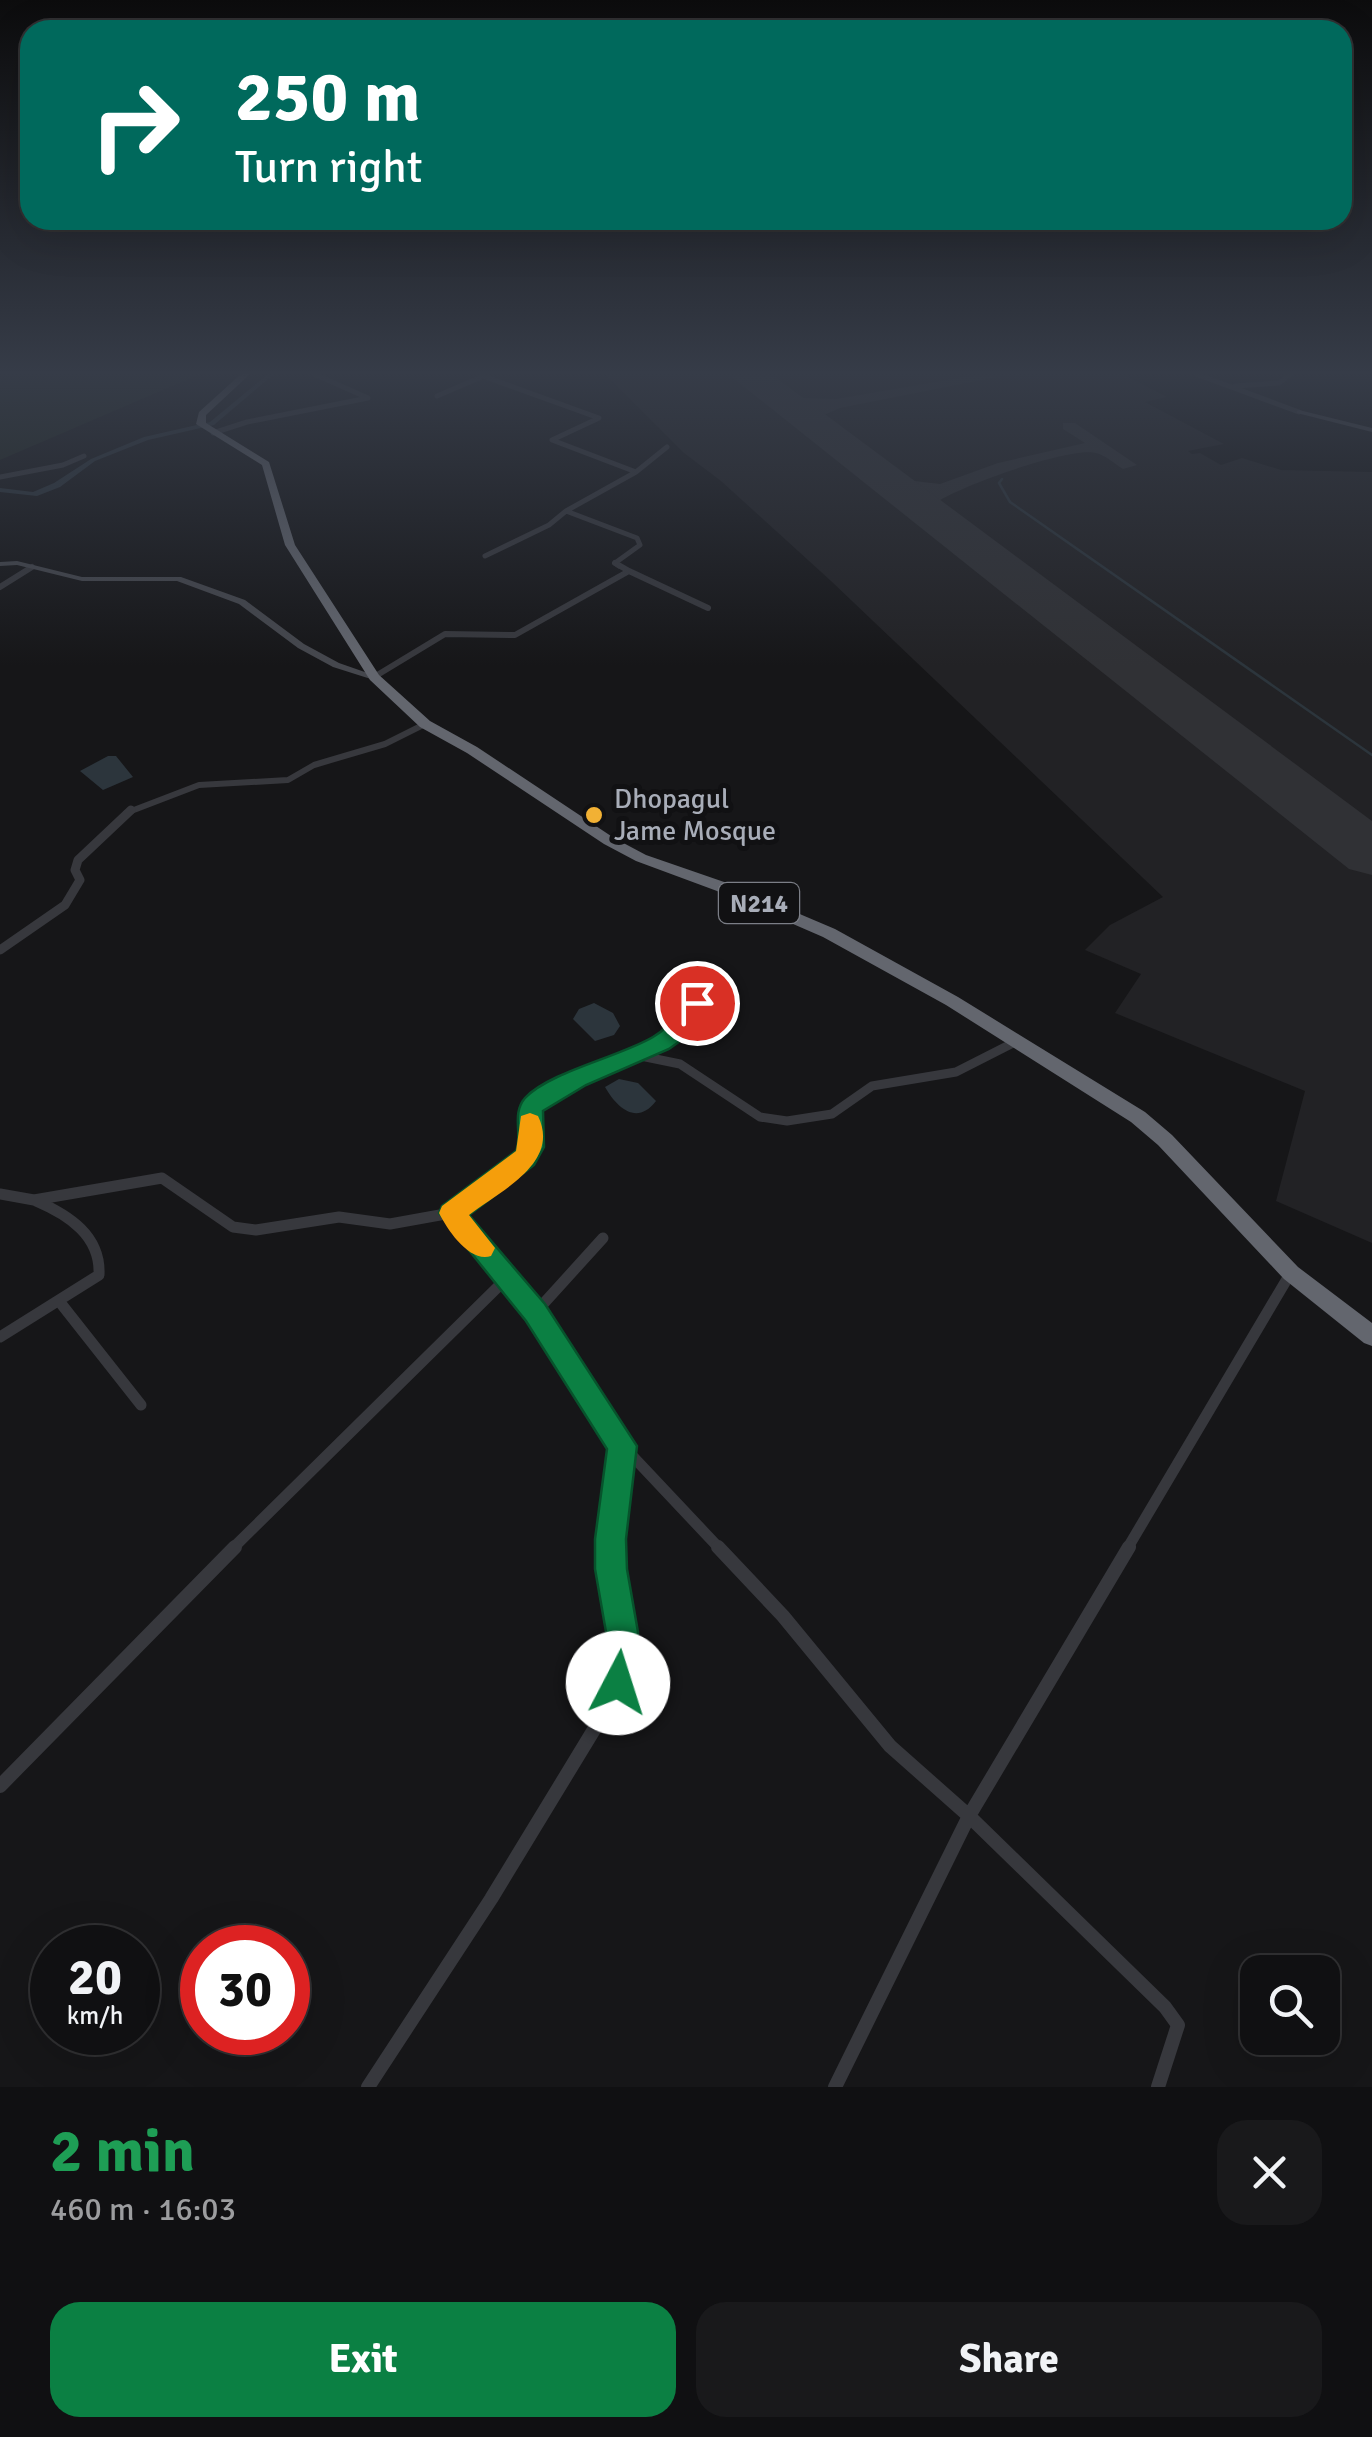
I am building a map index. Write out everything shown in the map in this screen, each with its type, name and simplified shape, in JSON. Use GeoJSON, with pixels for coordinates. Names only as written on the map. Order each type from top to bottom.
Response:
{"type":"FeatureCollection","features":[{"type":"Feature","properties":{"kind":"highway","name":"N214"},"geometry":{"type":"LineString","coordinates":[[268,471],[290,545],[374,677],[425,724],[492,763],[609,842],[830,933],[897,968],[1138,1117],[1166,1140],[1291,1273],[1372,1336]]}},
{"type":"Feature","properties":{"kind":"street"},"geometry":{"type":"LineString","coordinates":[[0,477],[28,471]]}},
{"type":"Feature","properties":{"kind":"street"},"geometry":{"type":"LineString","coordinates":[[485,556],[549,525],[636,472]]}},
{"type":"Feature","properties":{"kind":"street"},"geometry":{"type":"LineString","coordinates":[[566,512],[642,541],[615,563],[708,608]]}},
{"type":"Feature","properties":{"kind":"street"},"geometry":{"type":"LineString","coordinates":[[0,564],[82,579],[167,577],[206,588],[242,602],[301,646],[336,665],[374,677],[445,634],[515,634],[630,571]]}},
{"type":"Feature","properties":{"kind":"street"},"geometry":{"type":"LineString","coordinates":[[0,587],[32,567]]}},
{"type":"Feature","properties":{"kind":"street"},"geometry":{"type":"LineString","coordinates":[[0,950],[64,906],[80,880],[75,870],[78,860],[127,812],[199,786],[288,780],[314,765],[385,744],[425,724]]}},
{"type":"Feature","properties":{"kind":"street"},"geometry":{"type":"LineString","coordinates":[[34,1200],[162,1178],[234,1228],[256,1230],[338,1216],[390,1224],[452,1213],[525,1158],[532,1147],[529,1114],[534,1104],[578,1078],[636,1056],[682,1028],[687,1013],[697,1003]]}},
{"type":"Feature","properties":{"kind":"street"},"geometry":{"type":"LineString","coordinates":[[636,1056],[680,1064],[760,1117],[787,1122],[832,1114],[872,1086],[956,1072],[1017,1041]]}},
{"type":"Feature","properties":{"kind":"street"},"geometry":{"type":"LineString","coordinates":[[0,1194],[54,1208],[82,1229],[102,1262],[99,1275],[0,1337]]}},
{"type":"Feature","properties":{"kind":"street"},"geometry":{"type":"LineString","coordinates":[[452,1213],[535,1312],[622,1446],[759,1588],[890,1746],[969,1816],[1166,2007],[1178,2024],[1158,2087]]}},
{"type":"Feature","properties":{"kind":"street"},"geometry":{"type":"LineString","coordinates":[[535,1312],[602,1238]]}},
{"type":"Feature","properties":{"kind":"street"},"geometry":{"type":"LineString","coordinates":[[835,2087],[969,1816],[1291,1273]]}},
{"type":"Feature","properties":{"kind":"street"},"geometry":{"type":"LineString","coordinates":[[0,1786],[99,1681],[508,1277]]}},
{"type":"Feature","properties":{"kind":"street"},"geometry":{"type":"LineString","coordinates":[[60,1301],[141,1405]]}},
{"type":"Feature","properties":{"kind":"street"},"geometry":{"type":"LineString","coordinates":[[368,2087],[492,1899],[612,1700],[622,1660],[610,1539],[622,1446]]}},
{"type":"Feature","properties":{"kind":"shaded area"},"geometry":{"type":"Polygon","coordinates":[[[708,471],[1372,472],[1372,1243],[1276,1201],[1305,1091],[1115,1013],[1141,974],[1085,950],[1110,925],[1163,897],[708,471]]]}},
{"type":"Feature","properties":{"kind":"shaded area"},"geometry":{"type":"Polygon","coordinates":[[[108,756],[116,756],[133,777],[103,790],[80,771],[108,756]]]}},
{"type":"Feature","properties":{"kind":"shaded area"},"geometry":{"type":"Polygon","coordinates":[[[594,1003],[613,1013],[620,1026],[614,1035],[595,1041],[573,1019],[579,1009],[594,1003]]]}},
{"type":"Feature","properties":{"kind":"shaded area"},"geometry":{"type":"Polygon","coordinates":[[[619,1079],[638,1083],[656,1101],[642,1112],[621,1107],[605,1087],[619,1079]]]}},
{"type":"Feature","properties":{"kind":"waterway"},"geometry":{"type":"LineString","coordinates":[[0,490],[34,494],[77,471]]}},
{"type":"Feature","properties":{"kind":"waterway"},"geometry":{"type":"LineString","coordinates":[[1002,479],[999,483],[1010,502],[1372,755]]}},
{"type":"Feature","properties":{"kind":"taxiway"},"geometry":{"type":"LineString","coordinates":[[941,490],[989,471]]}},
{"type":"Feature","properties":{"kind":"taxiway"},"geometry":{"type":"LineString","coordinates":[[889,483],[941,490]]}},
{"type":"Feature","properties":{"kind":"taxiway"},"geometry":{"type":"LineString","coordinates":[[927,512],[925,502],[941,490]]}},
{"type":"Feature","properties":{"kind":"runway"},"geometry":{"type":"LineString","coordinates":[[874,471],[1372,854]]}},
{"type":"Feature","properties":{"kind":"slow traffic"},"geometry":{"type":"LineString","coordinates":[[482,1248],[452,1213],[525,1158],[532,1147],[530,1123]]}},
{"type":"Feature","properties":{"kind":"place","name":"Dhopagul Jame Mosque"},"geometry":{"type":"Point","coordinates":[594,815]}},
{"type":"Feature","properties":{"kind":"route"},"geometry":{"type":"LineString","coordinates":[[618,1683],[622,1632],[610,1539],[622,1446],[535,1312],[452,1213],[525,1158],[532,1147],[529,1114],[534,1104],[578,1078],[605,1070],[661,1043],[682,1028],[687,1013],[697,1003]]}}]}
